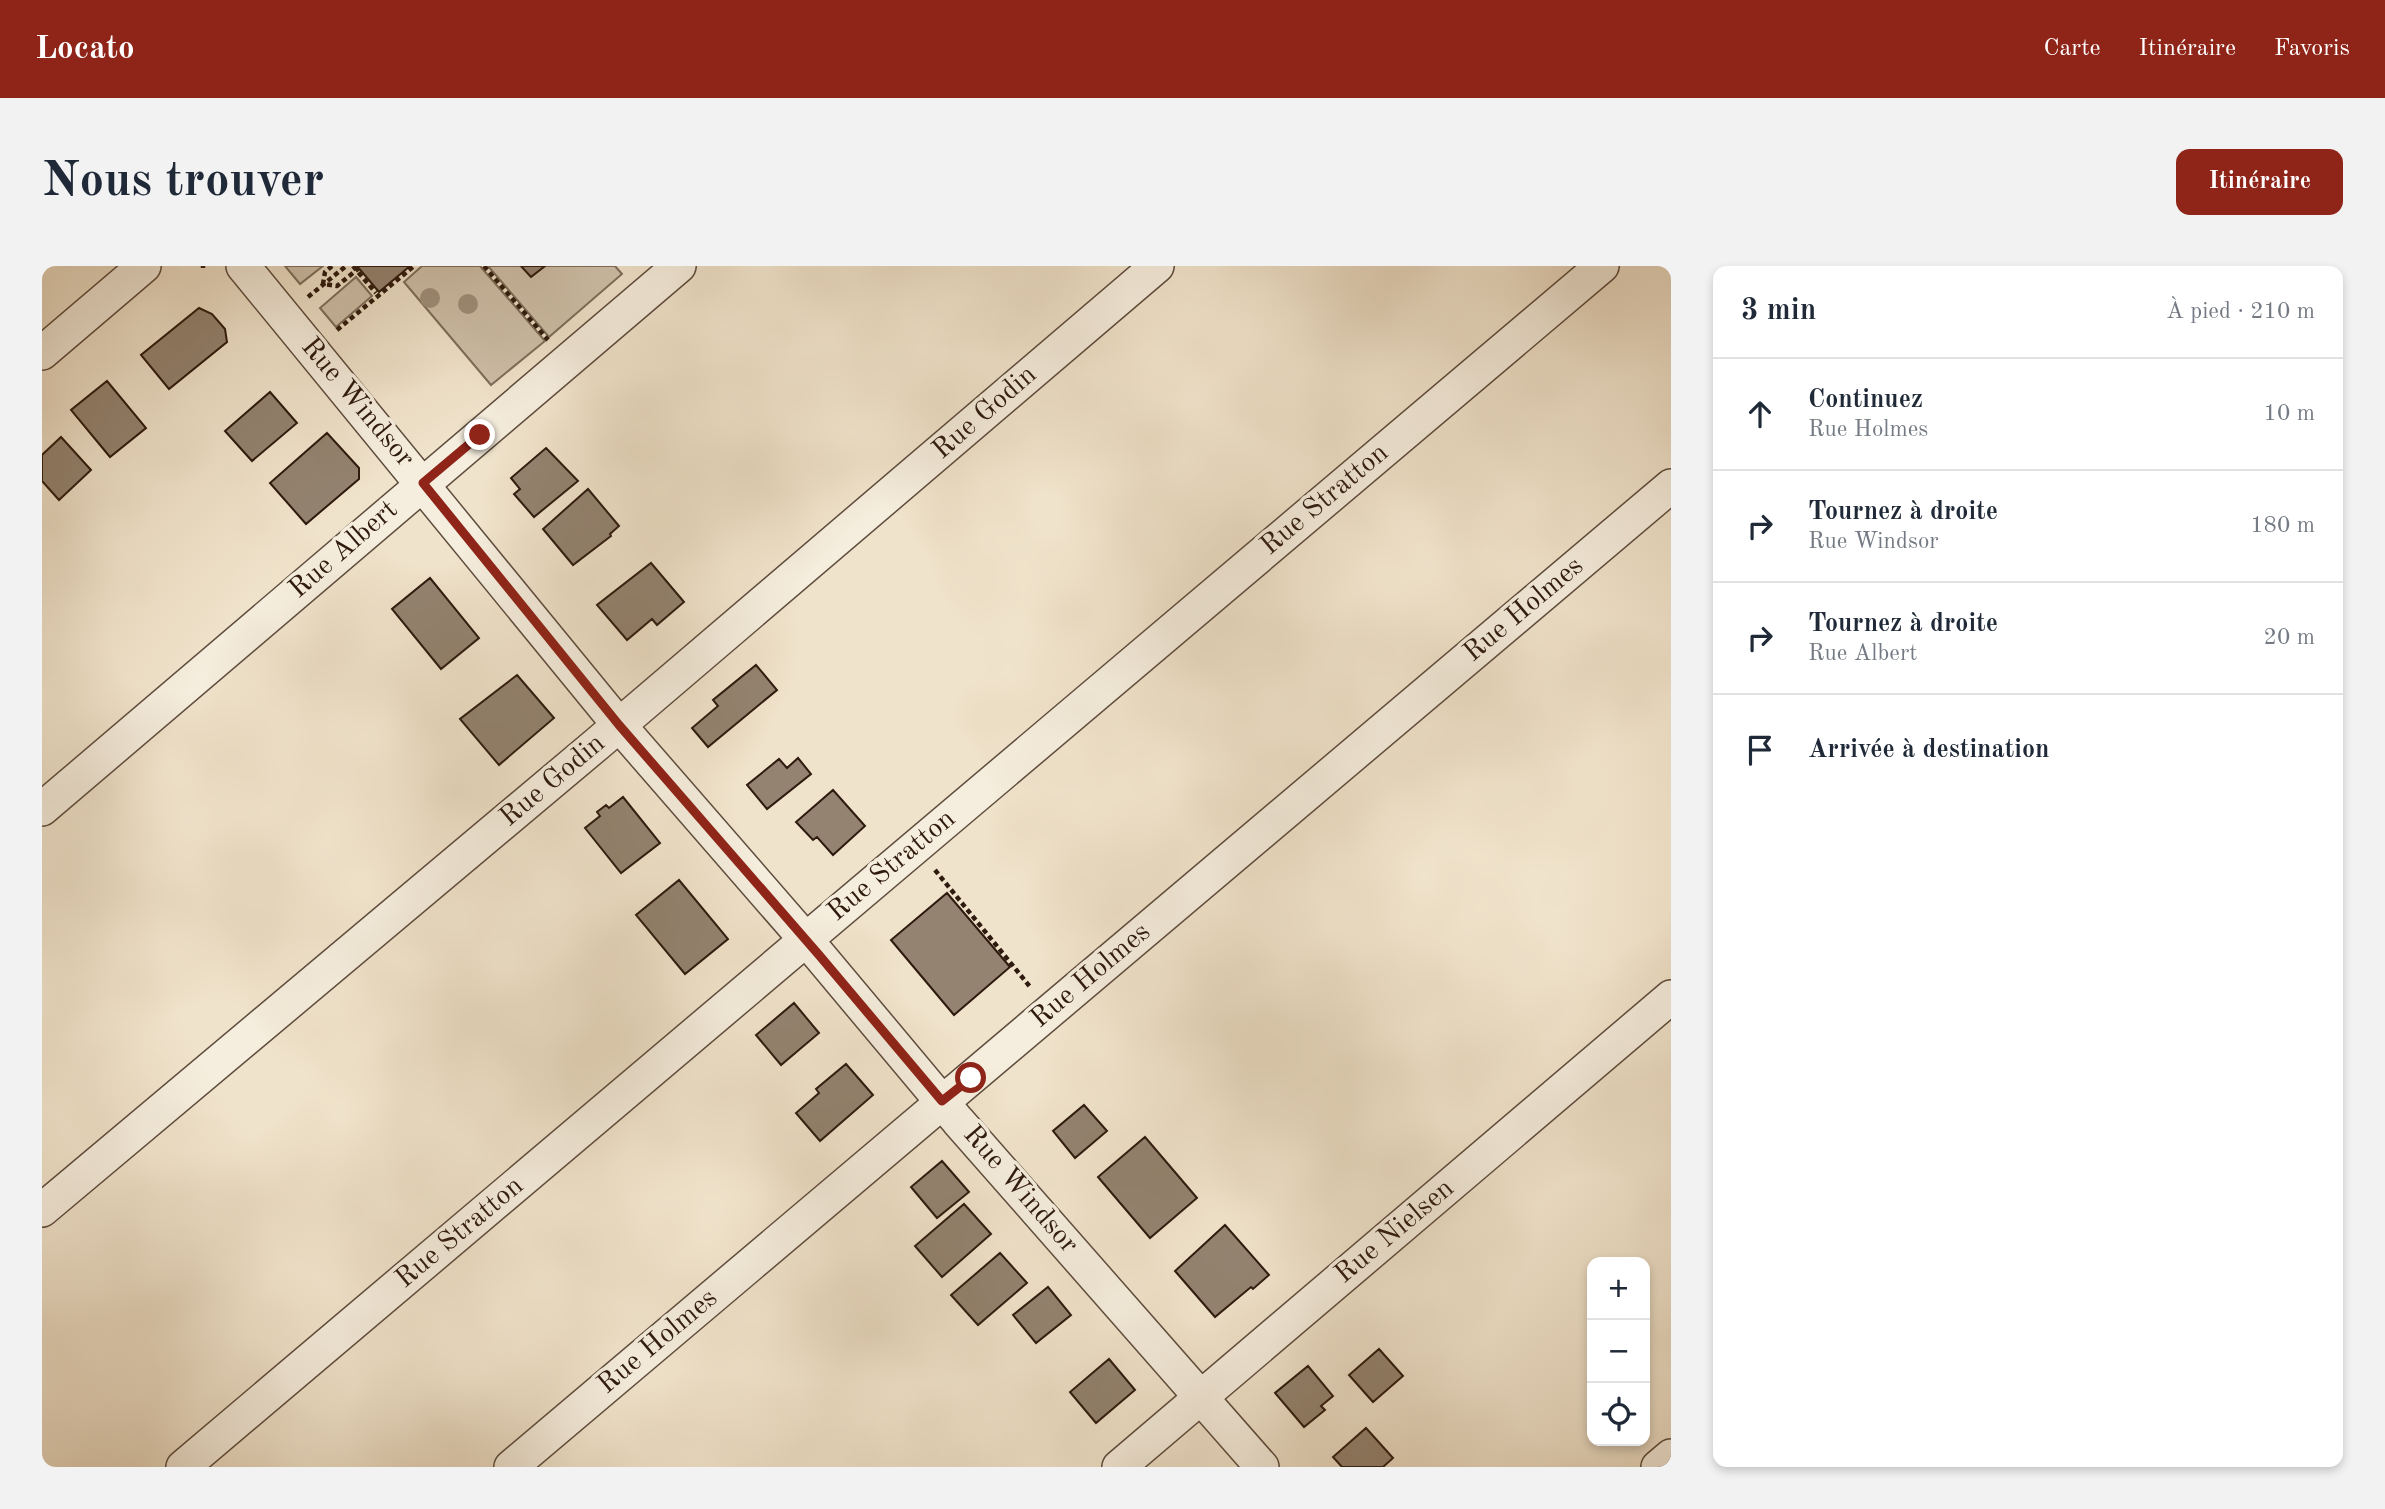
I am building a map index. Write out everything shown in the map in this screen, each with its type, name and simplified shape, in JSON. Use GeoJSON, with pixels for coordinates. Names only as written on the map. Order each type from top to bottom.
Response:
{"type":"FeatureCollection","features":[{"type":"Feature","properties":{"kind":"street"},"geometry":{"type":"LineString","coordinates":[[42,353],[144,266]]}},
{"type":"Feature","properties":{"kind":"street","name":"Rue Windsor"},"geometry":{"type":"LineString","coordinates":[[243,266],[619,725],[806,939],[942,1101],[1262,1467]]}},
{"type":"Feature","properties":{"kind":"street","name":"Rue Albert"},"geometry":{"type":"LineString","coordinates":[[42,808],[679,266]]}},
{"type":"Feature","properties":{"kind":"street","name":"Rue Godin"},"geometry":{"type":"LineString","coordinates":[[42,1210],[619,725],[1157,266]]}},
{"type":"Feature","properties":{"kind":"street","name":"Rue Stratton"},"geometry":{"type":"LineString","coordinates":[[183,1467],[1602,266]]}},
{"type":"Feature","properties":{"kind":"street","name":"Rue Holmes"},"geometry":{"type":"LineString","coordinates":[[511,1467],[1671,486]]}},
{"type":"Feature","properties":{"kind":"street","name":"Rue Nielsen"},"geometry":{"type":"LineString","coordinates":[[1118,1467],[1671,997]]}},
{"type":"Feature","properties":{"kind":"street"},"geometry":{"type":"LineString","coordinates":[[1658,1467],[1671,1456]]}},
{"type":"Feature","properties":{"kind":"path"},"geometry":{"type":"LineString","coordinates":[[323,284],[325,272],[332,266]]}},
{"type":"Feature","properties":{"kind":"path"},"geometry":{"type":"LineString","coordinates":[[307,297],[346,266]]}},
{"type":"Feature","properties":{"kind":"path"},"geometry":{"type":"LineString","coordinates":[[336,331],[414,266]]}},
{"type":"Feature","properties":{"kind":"path"},"geometry":{"type":"LineString","coordinates":[[485,266],[549,340]]}},
{"type":"Feature","properties":{"kind":"path"},"geometry":{"type":"LineString","coordinates":[[323,284],[337,286],[356,268],[376,293]]}},
{"type":"Feature","properties":{"kind":"path"},"geometry":{"type":"LineString","coordinates":[[916,847],[1036,994]]}},
{"type":"Feature","properties":{"kind":"shaded area"},"geometry":{"type":"Polygon","coordinates":[[[285,266],[323,266],[300,284],[285,266]]]}},
{"type":"Feature","properties":{"kind":"shaded area"},"geometry":{"type":"Polygon","coordinates":[[[422,266],[480,266],[545,341],[491,385],[404,282],[422,266]]]}},
{"type":"Feature","properties":{"kind":"shaded area"},"geometry":{"type":"Polygon","coordinates":[[[488,266],[521,266],[531,277],[545,266],[615,266],[622,274],[549,337],[488,266]]]}},
{"type":"Feature","properties":{"kind":"shaded area"},"geometry":{"type":"Polygon","coordinates":[[[356,277],[372,296],[336,327],[320,308],[356,277]]]}},
{"type":"Feature","properties":{"kind":"building"},"geometry":{"type":"Polygon","coordinates":[[[357,266],[410,266],[379,292],[357,266]]]}},
{"type":"Feature","properties":{"kind":"building"},"geometry":{"type":"Polygon","coordinates":[[[521,266],[545,266],[531,277],[521,266]]]}},
{"type":"Feature","properties":{"kind":"building"},"geometry":{"type":"Polygon","coordinates":[[[199,308],[212,314],[225,329],[227,342],[169,389],[141,355],[199,308]]]}},
{"type":"Feature","properties":{"kind":"building"},"geometry":{"type":"Polygon","coordinates":[[[107,381],[146,428],[110,457],[71,410],[107,381]]]}},
{"type":"Feature","properties":{"kind":"building"},"geometry":{"type":"Polygon","coordinates":[[[270,392],[297,423],[252,461],[225,431],[270,392]]]}},
{"type":"Feature","properties":{"kind":"building"},"geometry":{"type":"Polygon","coordinates":[[[327,433],[359,468],[359,479],[306,524],[270,483],[327,433]]]}},
{"type":"Feature","properties":{"kind":"building"},"geometry":{"type":"Polygon","coordinates":[[[61,437],[91,470],[59,500],[42,481],[42,455],[61,437]]]}},
{"type":"Feature","properties":{"kind":"building"},"geometry":{"type":"Polygon","coordinates":[[[546,448],[578,481],[534,517],[514,494],[520,489],[511,478],[546,448]]]}},
{"type":"Feature","properties":{"kind":"building"},"geometry":{"type":"Polygon","coordinates":[[[588,489],[619,526],[611,536],[573,565],[543,529],[588,489]]]}},
{"type":"Feature","properties":{"kind":"building"},"geometry":{"type":"Polygon","coordinates":[[[651,563],[684,602],[657,625],[652,619],[627,640],[597,605],[651,563]]]}},
{"type":"Feature","properties":{"kind":"building"},"geometry":{"type":"Polygon","coordinates":[[[430,578],[479,638],[441,669],[392,609],[430,578]]]}},
{"type":"Feature","properties":{"kind":"building"},"geometry":{"type":"Polygon","coordinates":[[[756,665],[777,690],[708,747],[692,728],[718,706],[713,700],[756,665]]]}},
{"type":"Feature","properties":{"kind":"building"},"geometry":{"type":"Polygon","coordinates":[[[517,675],[554,718],[499,765],[460,719],[517,675]]]}},
{"type":"Feature","properties":{"kind":"building"},"geometry":{"type":"Polygon","coordinates":[[[798,758],[811,774],[767,809],[747,785],[779,759],[787,768],[798,758]]]}},
{"type":"Feature","properties":{"kind":"building"},"geometry":{"type":"Polygon","coordinates":[[[833,790],[865,826],[833,855],[817,837],[813,840],[796,822],[833,790]]]}},
{"type":"Feature","properties":{"kind":"building"},"geometry":{"type":"Polygon","coordinates":[[[623,797],[660,843],[621,873],[585,828],[600,816],[597,812],[606,805],[609,808],[623,797]]]}},
{"type":"Feature","properties":{"kind":"building"},"geometry":{"type":"Polygon","coordinates":[[[679,880],[728,939],[685,974],[636,915],[679,880]]]}},
{"type":"Feature","properties":{"kind":"building"},"geometry":{"type":"Polygon","coordinates":[[[947,893],[1010,967],[954,1015],[891,940],[947,893]]]}},
{"type":"Feature","properties":{"kind":"building"},"geometry":{"type":"Polygon","coordinates":[[[794,1003],[819,1033],[781,1065],[756,1035],[794,1003]]]}},
{"type":"Feature","properties":{"kind":"building"},"geometry":{"type":"Polygon","coordinates":[[[846,1064],[873,1095],[820,1141],[796,1113],[819,1093],[816,1089],[846,1064]]]}},
{"type":"Feature","properties":{"kind":"building"},"geometry":{"type":"Polygon","coordinates":[[[1084,1105],[1107,1131],[1075,1158],[1053,1131],[1084,1105]]]}},
{"type":"Feature","properties":{"kind":"building"},"geometry":{"type":"Polygon","coordinates":[[[1145,1137],[1197,1198],[1150,1238],[1098,1177],[1145,1137]]]}},
{"type":"Feature","properties":{"kind":"building"},"geometry":{"type":"Polygon","coordinates":[[[942,1161],[969,1192],[937,1218],[911,1187],[942,1161]]]}},
{"type":"Feature","properties":{"kind":"building"},"geometry":{"type":"Polygon","coordinates":[[[964,1204],[991,1234],[942,1277],[915,1246],[964,1204]]]}},
{"type":"Feature","properties":{"kind":"building"},"geometry":{"type":"Polygon","coordinates":[[[1225,1225],[1269,1275],[1215,1317],[1175,1271],[1225,1225]]]}},
{"type":"Feature","properties":{"kind":"building"},"geometry":{"type":"Polygon","coordinates":[[[1000,1253],[1027,1283],[978,1325],[951,1295],[1000,1253]]]}},
{"type":"Feature","properties":{"kind":"building"},"geometry":{"type":"Polygon","coordinates":[[[1048,1287],[1071,1315],[1036,1343],[1013,1315],[1048,1287]]]}},
{"type":"Feature","properties":{"kind":"building"},"geometry":{"type":"Polygon","coordinates":[[[1379,1349],[1403,1376],[1373,1402],[1349,1375],[1379,1349]]]}},
{"type":"Feature","properties":{"kind":"building"},"geometry":{"type":"Polygon","coordinates":[[[1109,1359],[1135,1390],[1096,1423],[1070,1392],[1109,1359]]]}},
{"type":"Feature","properties":{"kind":"building"},"geometry":{"type":"Polygon","coordinates":[[[1308,1366],[1333,1396],[1321,1406],[1325,1410],[1304,1427],[1275,1393],[1308,1366]]]}},
{"type":"Feature","properties":{"kind":"building"},"geometry":{"type":"Polygon","coordinates":[[[1366,1428],[1393,1458],[1383,1467],[1342,1467],[1333,1457],[1366,1428]]]}},
{"type":"Feature","properties":{"kind":"route"},"geometry":{"type":"LineString","coordinates":[[480,435],[423,483],[619,725],[942,1101],[971,1078]]}}]}
